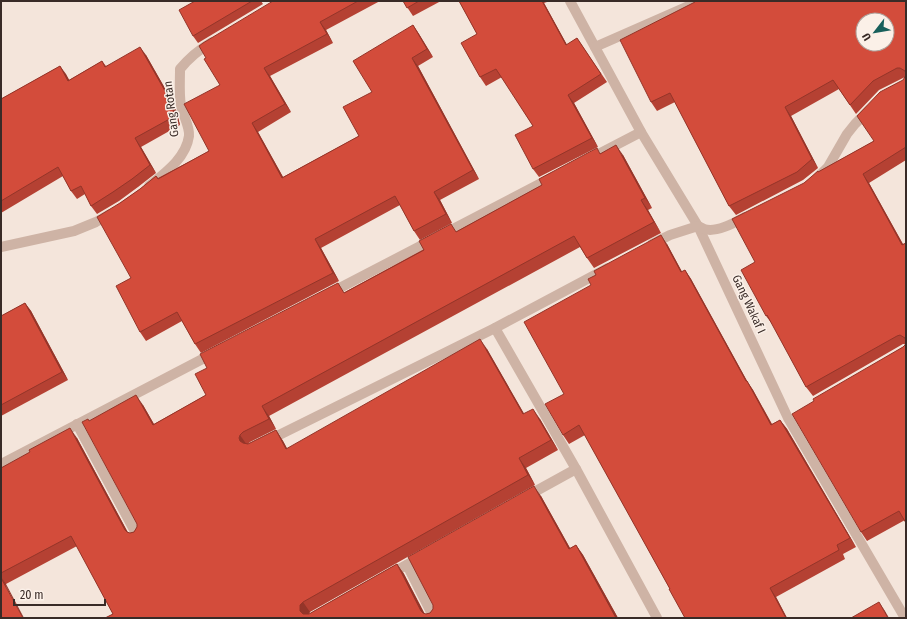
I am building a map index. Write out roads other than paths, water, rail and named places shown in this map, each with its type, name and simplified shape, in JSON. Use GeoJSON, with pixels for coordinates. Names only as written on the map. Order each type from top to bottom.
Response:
{"type":"FeatureCollection","features":[{"type":"Feature","properties":{"kind":"street","name":"Gang Wakaf I"},"geometry":{"type":"LineString","coordinates":[[570,1],[641,132],[698,226],[792,416],[905,618]]}},
{"type":"Feature","properties":{"kind":"street"},"geometry":{"type":"LineString","coordinates":[[595,47],[700,1]]}},
{"type":"Feature","properties":{"kind":"street","name":"Gang Rotan"},"geometry":{"type":"LineString","coordinates":[[141,192],[164,174],[178,160],[184,150],[189,134],[181,105],[180,69],[205,46],[217,39]]}},
{"type":"Feature","properties":{"kind":"street"},"geometry":{"type":"LineString","coordinates":[[812,182],[828,167],[847,134],[855,124],[877,102]]}},
{"type":"Feature","properties":{"kind":"street"},"geometry":{"type":"LineString","coordinates":[[578,165],[641,132]]}},
{"type":"Feature","properties":{"kind":"street"},"geometry":{"type":"LineString","coordinates":[[324,296],[564,172]]}},
{"type":"Feature","properties":{"kind":"street"},"geometry":{"type":"LineString","coordinates":[[1,247],[74,231],[96,222],[116,210]]}},
{"type":"Feature","properties":{"kind":"street"},"geometry":{"type":"LineString","coordinates":[[642,250],[670,235],[698,226],[705,229],[715,229],[730,224],[757,211]]}},
{"type":"Feature","properties":{"kind":"street"},"geometry":{"type":"LineString","coordinates":[[260,444],[495,328],[614,264]]}},
{"type":"Feature","properties":{"kind":"street"},"geometry":{"type":"LineString","coordinates":[[495,328],[576,469],[657,618]]}},
{"type":"Feature","properties":{"kind":"street"},"geometry":{"type":"LineString","coordinates":[[1,464],[225,348]]}},
{"type":"Feature","properties":{"kind":"street"},"geometry":{"type":"LineString","coordinates":[[77,424],[138,537]]}},
{"type":"Feature","properties":{"kind":"street"},"geometry":{"type":"LineString","coordinates":[[522,499],[576,469]]}},
{"type":"Feature","properties":{"kind":"street"},"geometry":{"type":"LineString","coordinates":[[380,580],[434,549]]}},
{"type":"Feature","properties":{"kind":"street"},"geometry":{"type":"LineString","coordinates":[[407,565],[434,618]]}}]}
